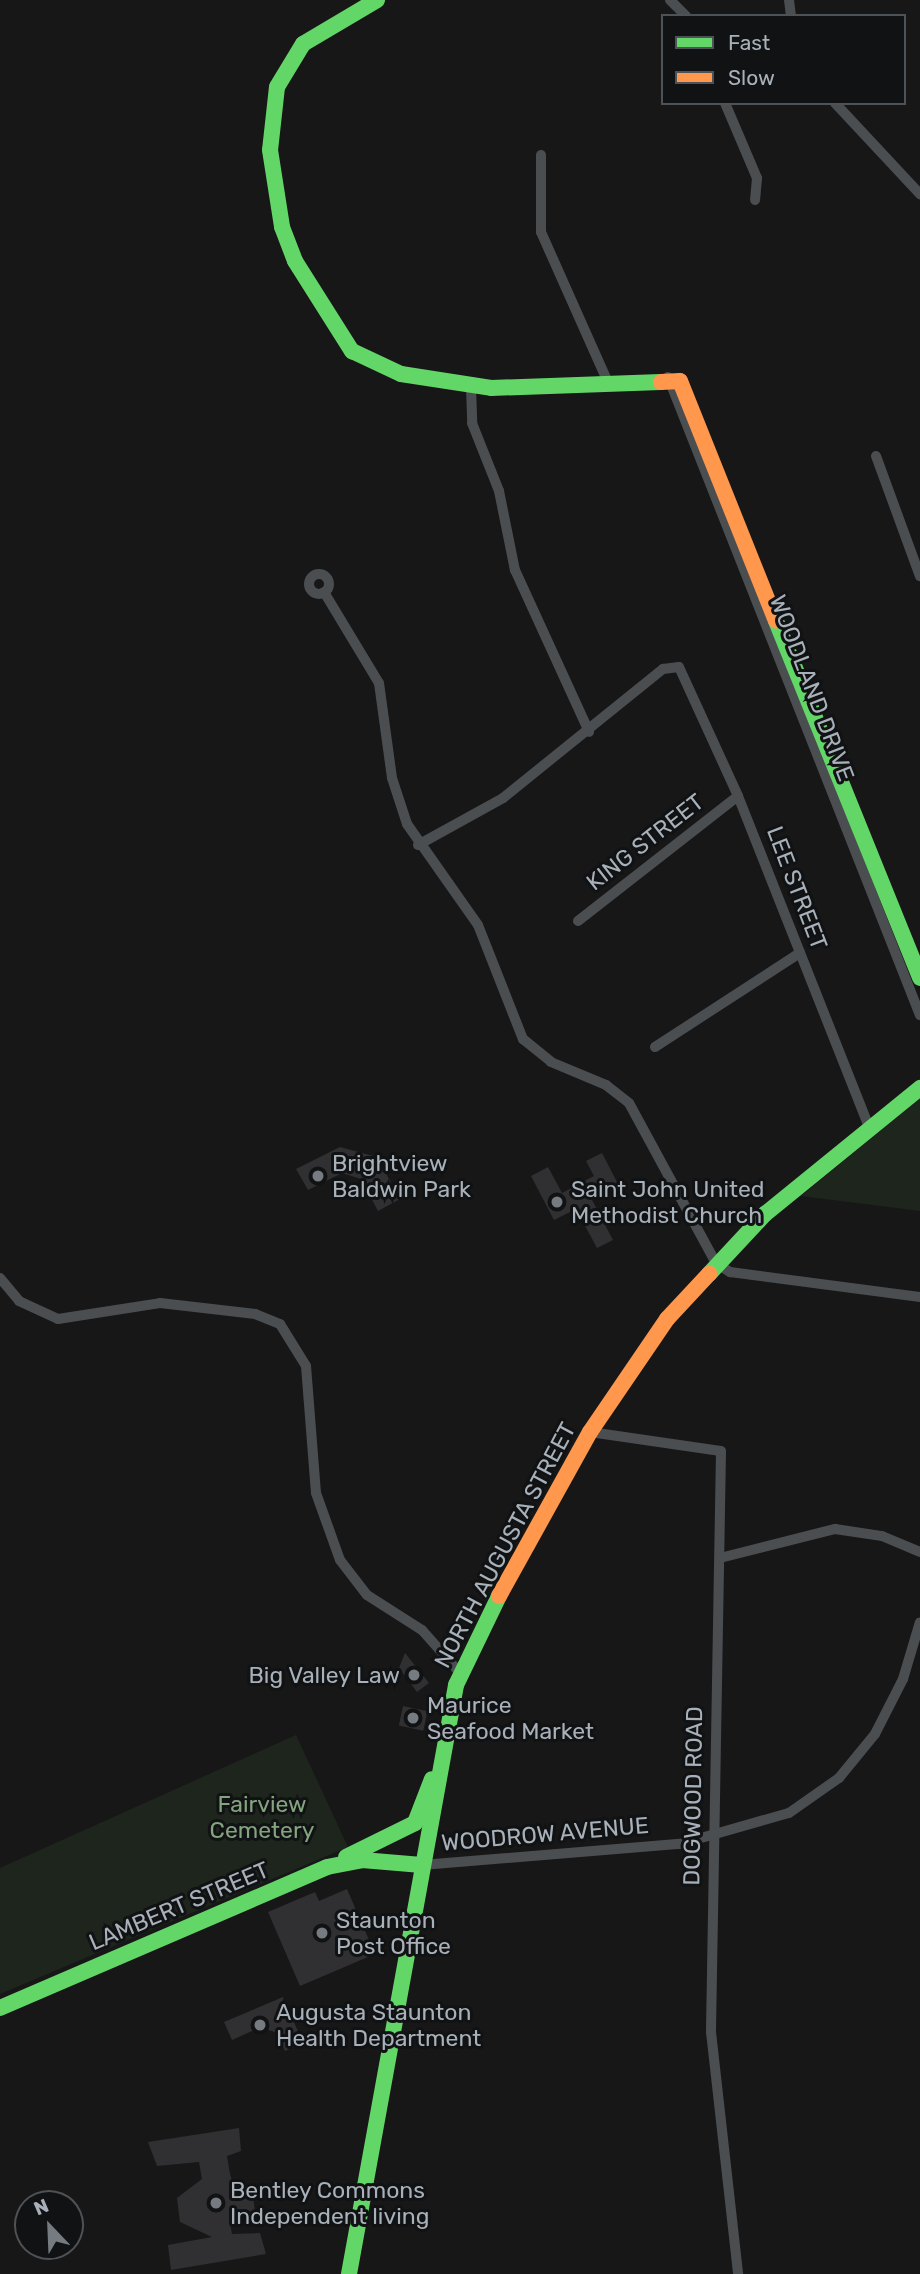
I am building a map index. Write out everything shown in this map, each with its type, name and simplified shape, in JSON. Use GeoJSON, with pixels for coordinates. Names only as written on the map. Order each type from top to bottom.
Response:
{"type":"FeatureCollection","features":[{"type":"Feature","properties":{"kind":"street"},"geometry":{"type":"LineString","coordinates":[[377,0],[303,44],[278,87],[270,150],[282,227],[295,261],[352,351],[401,374],[471,387],[609,385],[668,377]]}},
{"type":"Feature","properties":{"kind":"street"},"geometry":{"type":"LineString","coordinates":[[670,0],[684,14]]}},
{"type":"Feature","properties":{"kind":"street"},"geometry":{"type":"LineString","coordinates":[[726,105],[757,178],[755,200]]}},
{"type":"Feature","properties":{"kind":"street"},"geometry":{"type":"LineString","coordinates":[[837,105],[920,194]]}},
{"type":"Feature","properties":{"kind":"street"},"geometry":{"type":"LineString","coordinates":[[541,155],[541,233],[609,385]]}},
{"type":"Feature","properties":{"kind":"street","name":"WOODLAND DRIVE"},"geometry":{"type":"LineString","coordinates":[[668,377],[680,381],[920,978]]}},
{"type":"Feature","properties":{"kind":"street","name":"WOODLAND DRIVE"},"geometry":{"type":"LineString","coordinates":[[668,377],[920,1015]]}},
{"type":"Feature","properties":{"kind":"street"},"geometry":{"type":"LineString","coordinates":[[418,845],[494,804],[589,732],[514,570],[499,491],[472,423],[471,387]]}},
{"type":"Feature","properties":{"kind":"street"},"geometry":{"type":"LineString","coordinates":[[876,456],[920,576]]}},
{"type":"Feature","properties":{"kind":"street"},"geometry":{"type":"LineString","coordinates":[[324,592],[379,683],[394,787],[418,845],[478,925],[520,1034],[551,1062],[606,1085],[629,1103],[716,1263],[730,1272],[920,1297]]}},
{"type":"Feature","properties":{"kind":"street","name":"LEE STREET"},"geometry":{"type":"LineString","coordinates":[[589,732],[663,668],[677,666],[738,796],[870,1129]]}},
{"type":"Feature","properties":{"kind":"street","name":"KING STREET"},"geometry":{"type":"LineString","coordinates":[[578,921],[738,796]]}},
{"type":"Feature","properties":{"kind":"street"},"geometry":{"type":"LineString","coordinates":[[655,1047],[800,953]]}},
{"type":"Feature","properties":{"kind":"street","name":"NORTH AUGUSTA STREET"},"geometry":{"type":"LineString","coordinates":[[349,2274],[422,1865],[460,1673],[590,1432],[638,1356],[716,1263],[920,1088]]}},
{"type":"Feature","properties":{"kind":"street"},"geometry":{"type":"LineString","coordinates":[[0,1279],[19,1301],[58,1319],[160,1303],[255,1314],[280,1324],[306,1366],[316,1493],[340,1560],[367,1595],[422,1630],[460,1673]]}},
{"type":"Feature","properties":{"kind":"street","name":"DOGWOOD ROAD"},"geometry":{"type":"LineString","coordinates":[[590,1432],[721,1451],[713,1835],[712,2052],[738,2274]]}},
{"type":"Feature","properties":{"kind":"street"},"geometry":{"type":"LineString","coordinates":[[720,1558],[835,1529],[882,1536],[920,1552]]}},
{"type":"Feature","properties":{"kind":"street","name":"WOODROW AVENUE"},"geometry":{"type":"LineString","coordinates":[[422,1865],[587,1854],[713,1835],[781,1817],[848,1769],[895,1698],[920,1622]]}},
{"type":"Feature","properties":{"kind":"street"},"geometry":{"type":"LineString","coordinates":[[327,1867],[415,1824],[448,1734]]}},
{"type":"Feature","properties":{"kind":"street","name":"LAMBERT STREET"},"geometry":{"type":"LineString","coordinates":[[0,2008],[327,1867],[362,1860],[422,1865]]}},
{"type":"Feature","properties":{"kind":"green space"},"geometry":{"type":"Polygon","coordinates":[[[920,1098],[920,1211],[801,1196],[920,1098]]]}},
{"type":"Feature","properties":{"kind":"green space","name":"Fairview Cemetery"},"geometry":{"type":"Polygon","coordinates":[[[296,1735],[348,1847],[0,1994],[0,1868],[296,1735]]]}},
{"type":"Feature","properties":{"kind":"building","name":"Brightview Baldwin Park"},"geometry":{"type":"Polygon","coordinates":[[[340,1147],[377,1157],[400,1199],[378,1211],[361,1179],[342,1173],[308,1190],[296,1169],[340,1147]]]}},
{"type":"Feature","properties":{"kind":"building","name":"Saint John United Methodist Church"},"geometry":{"type":"Polygon","coordinates":[[[602,1153],[618,1184],[591,1198],[613,1240],[597,1248],[576,1209],[554,1220],[531,1176],[548,1167],[562,1193],[594,1176],[586,1161],[602,1153]]]}},
{"type":"Feature","properties":{"kind":"building","name":"Big Valley Law"},"geometry":{"type":"Polygon","coordinates":[[[405,1653],[429,1683],[417,1692],[399,1668],[405,1653]]]}},
{"type":"Feature","properties":{"kind":"building","name":"Maurice Seafood Market"},"geometry":{"type":"Polygon","coordinates":[[[403,1706],[427,1711],[423,1731],[399,1726],[403,1706]]]}},
{"type":"Feature","properties":{"kind":"building","name":"Staunton Post Office"},"geometry":{"type":"Polygon","coordinates":[[[347,1889],[375,1954],[300,1986],[268,1912],[315,1892],[319,1901],[347,1889]]]}},
{"type":"Feature","properties":{"kind":"building","name":"Augusta Staunton Health Department"},"geometry":{"type":"Polygon","coordinates":[[[283,1997],[303,2043],[285,2051],[277,2033],[261,2027],[232,2040],[224,2022],[283,1997]]]}},
{"type":"Feature","properties":{"kind":"building","name":"Bentley Commons Independent living"},"geometry":{"type":"Polygon","coordinates":[[[239,2128],[241,2151],[227,2156],[230,2174],[236,2193],[252,2190],[255,2211],[229,2216],[232,2234],[260,2233],[266,2254],[171,2270],[168,2245],[212,2237],[180,2222],[177,2198],[202,2179],[199,2162],[157,2166],[148,2142],[239,2128]]]}},
{"type":"Feature","properties":{"kind":"traffic: fast"},"geometry":{"type":"LineString","coordinates":[[377,0],[303,44],[277,87],[270,150],[282,227],[295,261],[352,351],[401,374],[491,388],[661,382]]}},
{"type":"Feature","properties":{"kind":"traffic: fast"},"geometry":{"type":"LineString","coordinates":[[776,621],[920,978]]}},
{"type":"Feature","properties":{"kind":"traffic: fast"},"geometry":{"type":"LineString","coordinates":[[709,1274],[765,1214],[920,1088]]}},
{"type":"Feature","properties":{"kind":"traffic: fast"},"geometry":{"type":"LineString","coordinates":[[349,2274],[456,1685],[499,1596]]}},
{"type":"Feature","properties":{"kind":"traffic: fast"},"geometry":{"type":"LineString","coordinates":[[346,1857],[415,1823],[432,1779]]}},
{"type":"Feature","properties":{"kind":"traffic: fast"},"geometry":{"type":"LineString","coordinates":[[0,2008],[327,1867],[362,1860],[422,1865]]}},
{"type":"Feature","properties":{"kind":"traffic: slow"},"geometry":{"type":"LineString","coordinates":[[661,382],[680,381],[776,621]]}},
{"type":"Feature","properties":{"kind":"traffic: slow"},"geometry":{"type":"LineString","coordinates":[[499,1596],[590,1432],[667,1319],[709,1274]]}},
{"type":"Feature","properties":{"kind":"place","name":"Brightview Baldwin Park"},"geometry":{"type":"Point","coordinates":[318,1176]}},
{"type":"Feature","properties":{"kind":"place","name":"Saint John United Methodist Church"},"geometry":{"type":"Point","coordinates":[557,1202]}},
{"type":"Feature","properties":{"kind":"place","name":"Big Valley Law"},"geometry":{"type":"Point","coordinates":[414,1675]}},
{"type":"Feature","properties":{"kind":"place","name":"Maurice Seafood Market"},"geometry":{"type":"Point","coordinates":[413,1718]}},
{"type":"Feature","properties":{"kind":"place","name":"Staunton Post Office"},"geometry":{"type":"Point","coordinates":[322,1933]}},
{"type":"Feature","properties":{"kind":"place","name":"Augusta Staunton Health Department"},"geometry":{"type":"Point","coordinates":[260,2025]}},
{"type":"Feature","properties":{"kind":"place","name":"Bentley Commons Independent living"},"geometry":{"type":"Point","coordinates":[216,2203]}}]}
